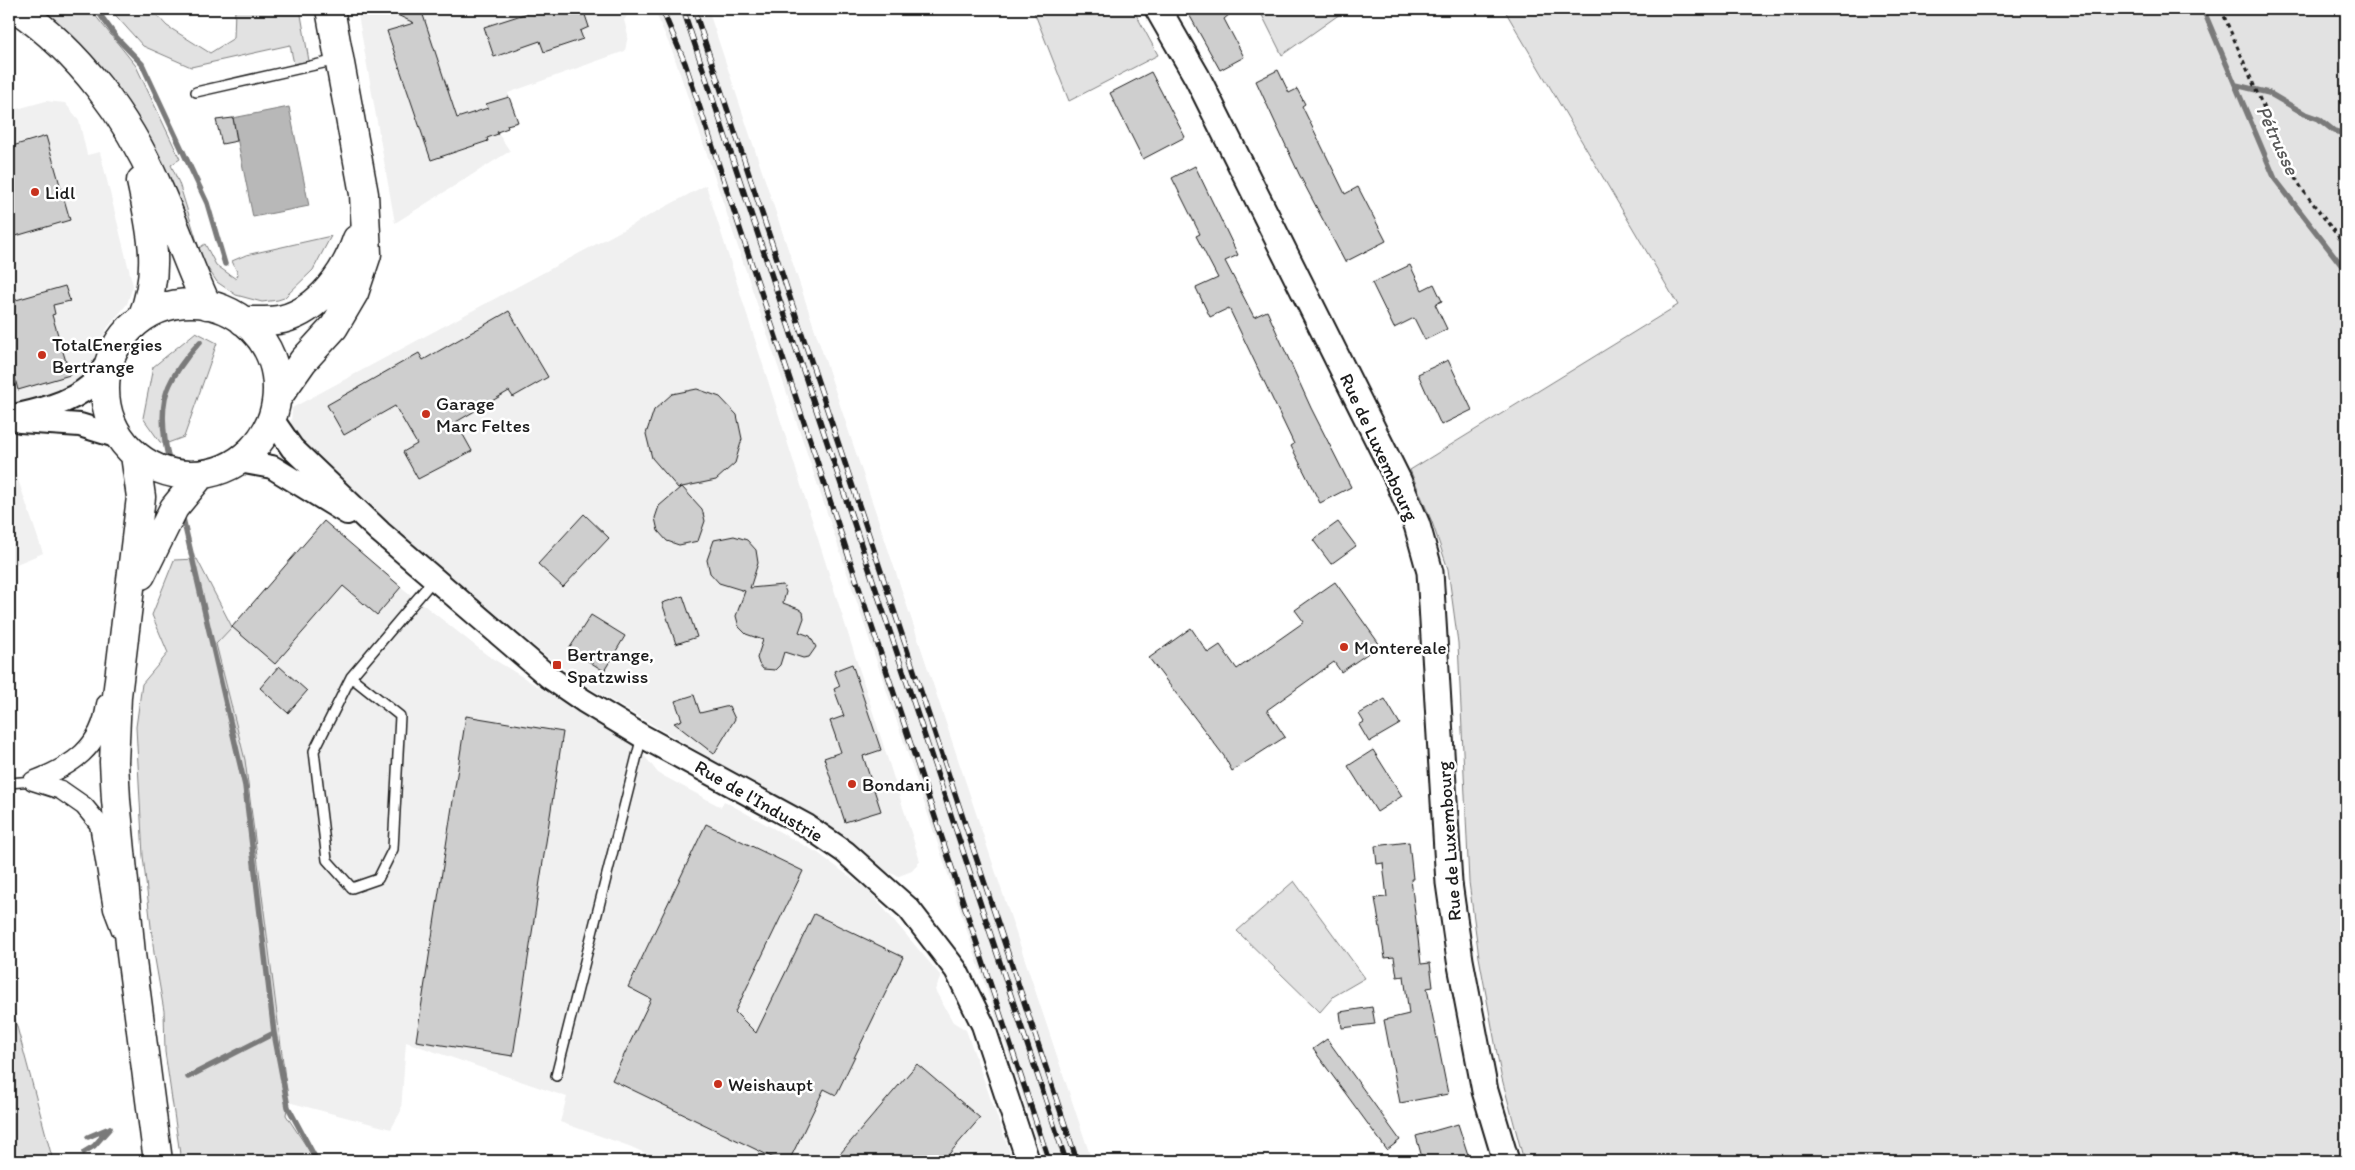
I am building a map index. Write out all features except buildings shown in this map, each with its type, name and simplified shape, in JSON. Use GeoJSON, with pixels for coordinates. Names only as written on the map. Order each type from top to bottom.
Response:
{"type":"FeatureCollection","features":[{"type":"Feature","properties":{"kind":"main road"},"geometry":{"type":"LineString","coordinates":[[17,9],[61,45],[99,86],[131,135],[157,184],[207,305]]}},
{"type":"Feature","properties":{"kind":"main road"},"geometry":{"type":"LineString","coordinates":[[127,446],[157,468],[178,475],[201,475],[221,470],[239,461],[258,442],[274,408],[303,361],[334,327],[354,293],[367,254],[366,214],[330,9]]}},
{"type":"Feature","properties":{"kind":"main road","name":"Rue de Luxembourg"},"geometry":{"type":"LineString","coordinates":[[1158,9],[1197,77],[1394,471],[1416,526],[1430,572],[1449,883],[1458,950],[1486,1091],[1506,1161]]}},
{"type":"Feature","properties":{"kind":"main road"},"geometry":{"type":"LineString","coordinates":[[131,135],[150,220],[153,248],[151,297],[142,318]]}},
{"type":"Feature","properties":{"kind":"main road"},"geometry":{"type":"LineString","coordinates":[[244,321],[283,319],[309,307],[335,282],[353,251],[366,214]]}},
{"type":"Feature","properties":{"kind":"main road"},"geometry":{"type":"LineString","coordinates":[[158,1161],[131,954],[114,762],[117,696],[141,497],[127,446],[108,413],[104,386],[110,360],[123,336],[142,318],[170,306],[184,303],[207,305],[226,311],[244,321],[258,336],[269,354],[276,375],[274,408]]}},
{"type":"Feature","properties":{"kind":"main road"},"geometry":{"type":"LineString","coordinates":[[130,596],[174,508],[201,475]]}},
{"type":"Feature","properties":{"kind":"street"},"geometry":{"type":"LineString","coordinates":[[9,418],[38,411],[72,397],[92,384],[110,360]]}},
{"type":"Feature","properties":{"kind":"street","name":"Rue de l'Industrie"},"geometry":{"type":"LineString","coordinates":[[274,408],[292,448],[380,532],[549,677],[584,701],[642,736],[807,826],[844,852],[909,909],[956,970],[983,1025],[1028,1161]]}},
{"type":"Feature","properties":{"kind":"street"},"geometry":{"type":"LineString","coordinates":[[9,418],[80,425],[127,446]]}},
{"type":"Feature","properties":{"kind":"street","name":"Rue de l'Industrie"},"geometry":{"type":"LineString","coordinates":[[239,461],[272,467],[380,532]]}},
{"type":"Feature","properties":{"kind":"street"},"geometry":{"type":"LineString","coordinates":[[33,781],[62,770],[83,754],[104,722],[111,660],[125,630]]}},
{"type":"Feature","properties":{"kind":"street"},"geometry":{"type":"LineString","coordinates":[[33,781],[61,790],[84,806],[99,824],[113,909],[131,954]]}},
{"type":"Feature","properties":{"kind":"lane"},"geometry":{"type":"LineString","coordinates":[[196,92],[339,60]]}},
{"type":"Feature","properties":{"kind":"lane"},"geometry":{"type":"LineString","coordinates":[[351,677],[400,716],[393,849],[378,879],[352,888],[327,860],[314,751],[351,677],[434,579]]}},
{"type":"Feature","properties":{"kind":"lane"},"geometry":{"type":"LineString","coordinates":[[556,1076],[642,736]]}},
{"type":"Feature","properties":{"kind":"lane"},"geometry":{"type":"LineString","coordinates":[[9,783],[33,781]]}},
{"type":"Feature","properties":{"kind":"path"},"geometry":{"type":"LineString","coordinates":[[2222,9],[2287,162],[2302,189],[2346,246]]}},
{"type":"Feature","properties":{"kind":"shaded area"},"geometry":{"type":"Polygon","coordinates":[[[37,9],[90,9],[136,66],[180,159],[171,165],[179,183],[199,248],[205,244],[216,265],[236,279],[238,274],[232,261],[246,255],[331,236],[313,270],[284,298],[262,302],[236,295],[217,282],[207,267],[198,268],[137,118],[112,81],[92,56],[37,9]]]}},
{"type":"Feature","properties":{"kind":"shaded area"},"geometry":{"type":"Polygon","coordinates":[[[110,9],[151,9],[167,26],[210,53],[234,38],[235,9],[300,9],[309,61],[294,64],[290,45],[191,67],[143,46],[110,9]]]}},
{"type":"Feature","properties":{"kind":"shaded area"},"geometry":{"type":"Polygon","coordinates":[[[357,9],[632,9],[624,20],[628,35],[625,51],[508,93],[518,122],[497,132],[510,151],[395,223],[357,9]]]}},
{"type":"Feature","properties":{"kind":"shaded area"},"geometry":{"type":"Polygon","coordinates":[[[654,9],[708,9],[1092,1161],[1044,1161],[673,53],[654,9]]]}},
{"type":"Feature","properties":{"kind":"shaded area"},"geometry":{"type":"Polygon","coordinates":[[[1033,9],[1133,9],[1158,55],[1069,101],[1033,9]]]}},
{"type":"Feature","properties":{"kind":"shaded area"},"geometry":{"type":"Polygon","coordinates":[[[1259,9],[1347,9],[1282,55],[1259,9]]]}},
{"type":"Feature","properties":{"kind":"shaded area"},"geometry":{"type":"Polygon","coordinates":[[[1504,9],[2337,9],[2346,17],[2346,1161],[1524,1161],[1501,1075],[1479,957],[1469,882],[1458,643],[1448,569],[1432,522],[1410,470],[1678,305],[1504,9]]]}},
{"type":"Feature","properties":{"kind":"shaded area"},"geometry":{"type":"Polygon","coordinates":[[[13,95],[17,109],[46,101],[65,103],[79,120],[87,155],[100,152],[133,286],[127,304],[108,327],[95,351],[92,384],[9,417],[9,96],[13,95]]]}},
{"type":"Feature","properties":{"kind":"shaded area"},"geometry":{"type":"Polygon","coordinates":[[[289,107],[309,206],[253,217],[233,118],[289,107]]]}},
{"type":"Feature","properties":{"kind":"shaded area"},"geometry":{"type":"Polygon","coordinates":[[[706,185],[920,861],[912,871],[899,876],[883,871],[845,838],[595,691],[545,655],[357,496],[297,436],[291,424],[292,408],[706,185]]]}},
{"type":"Feature","properties":{"kind":"shaded area"},"geometry":{"type":"Polygon","coordinates":[[[196,332],[217,343],[184,437],[165,444],[160,442],[143,418],[153,367],[196,332]]]}},
{"type":"Feature","properties":{"kind":"shaded area"},"geometry":{"type":"Polygon","coordinates":[[[9,453],[43,553],[9,567],[9,453]]]}},
{"type":"Feature","properties":{"kind":"shaded area"},"geometry":{"type":"Polygon","coordinates":[[[324,521],[401,587],[487,655],[639,749],[658,773],[721,807],[724,801],[818,853],[869,891],[941,976],[935,990],[953,1022],[966,1030],[1013,1161],[663,1161],[629,1146],[560,1122],[567,1097],[406,1042],[401,1111],[391,1129],[288,1102],[245,760],[216,644],[324,521]]]}},
{"type":"Feature","properties":{"kind":"shaded area"},"geometry":{"type":"Polygon","coordinates":[[[197,559],[232,627],[216,644],[245,760],[288,1102],[286,1115],[316,1161],[181,1161],[165,1052],[164,1011],[154,953],[143,856],[136,727],[142,684],[168,653],[152,615],[174,560],[197,559]]]}},
{"type":"Feature","properties":{"kind":"shaded area"},"geometry":{"type":"Polygon","coordinates":[[[1294,881],[1365,978],[1334,996],[1320,1012],[1237,931],[1294,881]]]}},
{"type":"Feature","properties":{"kind":"shaded area"},"geometry":{"type":"Polygon","coordinates":[[[9,997],[53,1161],[9,1161],[9,997]]]}},
{"type":"Feature","properties":{"kind":"waterway"},"geometry":{"type":"LineString","coordinates":[[96,9],[117,38],[142,64],[207,203],[225,264]]}},
{"type":"Feature","properties":{"kind":"waterway","name":"Pétrusse"},"geometry":{"type":"LineString","coordinates":[[2203,9],[2275,179],[2346,271]]}},
{"type":"Feature","properties":{"kind":"waterway"},"geometry":{"type":"LineString","coordinates":[[2236,85],[2269,93],[2305,114],[2319,119],[2334,131],[2346,134]]}},
{"type":"Feature","properties":{"kind":"waterway"},"geometry":{"type":"LineString","coordinates":[[176,490],[164,433],[163,409],[170,383],[184,361],[200,342]]}},
{"type":"Feature","properties":{"kind":"waterway"},"geometry":{"type":"LineString","coordinates":[[182,514],[245,786],[274,1033],[288,1107],[317,1161]]}},
{"type":"Feature","properties":{"kind":"waterway"},"geometry":{"type":"LineString","coordinates":[[188,1077],[274,1033]]}},
{"type":"Feature","properties":{"kind":"waterway"},"geometry":{"type":"LineString","coordinates":[[84,1152],[94,1146],[110,1128]]}},
{"type":"Feature","properties":{"kind":"waterway"},"geometry":{"type":"LineString","coordinates":[[88,1137],[107,1129]]}},
{"type":"Feature","properties":{"kind":"railway"},"geometry":{"type":"LineString","coordinates":[[662,9],[685,63],[1049,1161]]}},
{"type":"Feature","properties":{"kind":"railway"},"geometry":{"type":"LineString","coordinates":[[683,9],[1066,1161]]}},
{"type":"Feature","properties":{"kind":"railway"},"geometry":{"type":"LineString","coordinates":[[694,9],[1077,1161]]}},
{"type":"Feature","properties":{"kind":"place","name":"Lidl"},"geometry":{"type":"Point","coordinates":[35,192]}},
{"type":"Feature","properties":{"kind":"place","name":"TotalEnergies Bertrange"},"geometry":{"type":"Point","coordinates":[42,355]}},
{"type":"Feature","properties":{"kind":"place","name":"Garage Marc Feltes"},"geometry":{"type":"Point","coordinates":[426,414]}},
{"type":"Feature","properties":{"kind":"place","name":"Montereale"},"geometry":{"type":"Point","coordinates":[1344,647]}},
{"type":"Feature","properties":{"kind":"place","name":"Bertrange, Spatzwiss"},"geometry":{"type":"Point","coordinates":[557,665]}},
{"type":"Feature","properties":{"kind":"place","name":"Bondani"},"geometry":{"type":"Point","coordinates":[852,784]}},
{"type":"Feature","properties":{"kind":"place","name":"Weishaupt"},"geometry":{"type":"Point","coordinates":[718,1084]}}]}
